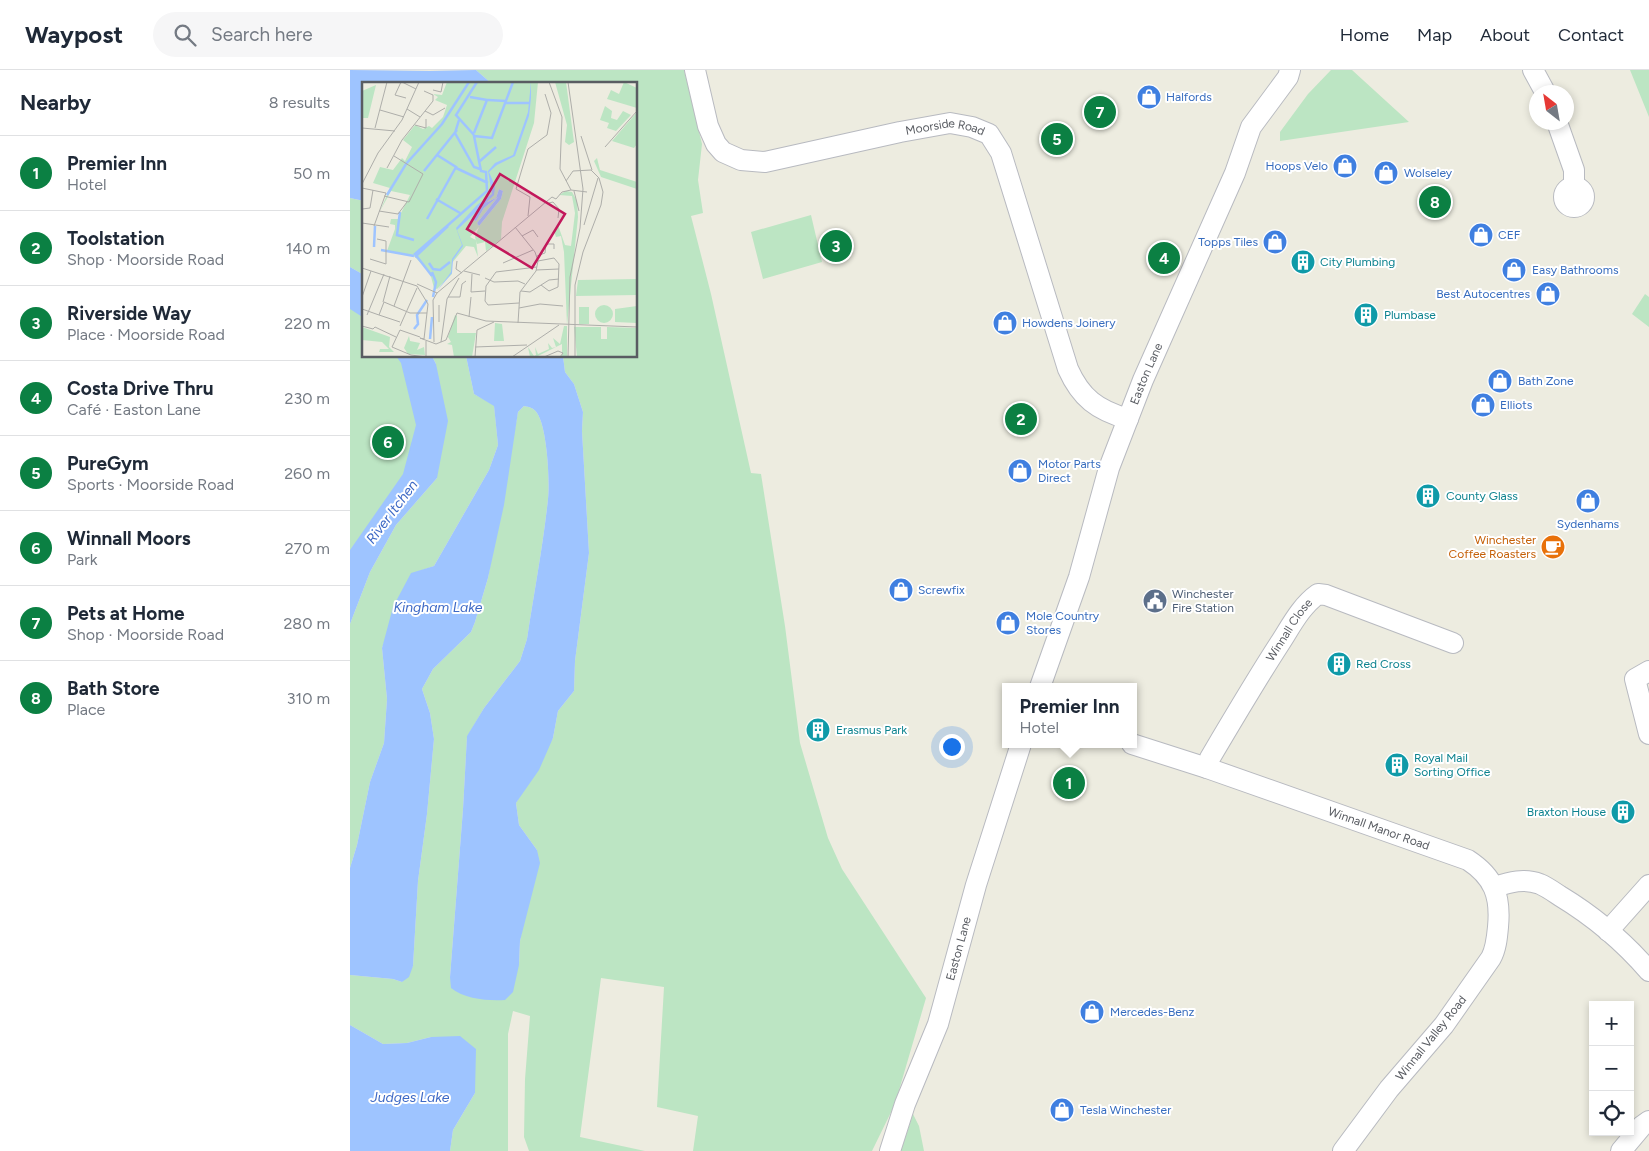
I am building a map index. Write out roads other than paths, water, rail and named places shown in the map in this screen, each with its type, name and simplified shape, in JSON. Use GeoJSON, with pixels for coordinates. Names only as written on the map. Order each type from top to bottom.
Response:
{"type":"FeatureCollection","features":[{"type":"Feature","properties":{"kind":"street","name":"Moorside Road"},"geometry":{"type":"LineString","coordinates":[[695,70],[708,126],[716,144],[723,152],[741,160],[765,162],[900,132],[950,123],[972,127],[988,134],[1001,153],[1068,369],[1075,384],[1086,398],[1102,410],[1128,419]]}},
{"type":"Feature","properties":{"kind":"street"},"geometry":{"type":"LineString","coordinates":[[1533,70],[1541,85]]}},
{"type":"Feature","properties":{"kind":"street","name":"Easton Lane"},"geometry":{"type":"LineString","coordinates":[[1041,683],[1079,577],[1109,468],[1128,419],[1174,307],[1235,173],[1252,127],[1291,72]]}},
{"type":"Feature","properties":{"kind":"street"},"geometry":{"type":"LineString","coordinates":[[1560,130],[1574,170],[1574,186]]}},
{"type":"Feature","properties":{"kind":"street","name":"Winnall Close"},"geometry":{"type":"LineString","coordinates":[[1207,768],[1210,758],[1269,661],[1298,616],[1312,598],[1318,594],[1326,595],[1453,643]]}},
{"type":"Feature","properties":{"kind":"street"},"geometry":{"type":"LineString","coordinates":[[1649,672],[1635,679],[1649,734]]}},
{"type":"Feature","properties":{"kind":"street","name":"Winnall Manor Road"},"geometry":{"type":"LineString","coordinates":[[1137,746],[1207,768],[1468,860],[1480,868],[1495,887]]}},
{"type":"Feature","properties":{"kind":"street","name":"Easton Lane"},"geometry":{"type":"LineString","coordinates":[[890,1151],[906,1104],[938,1024],[976,885],[1020,748]]}},
{"type":"Feature","properties":{"kind":"street"},"geometry":{"type":"LineString","coordinates":[[1495,887],[1518,881],[1540,884],[1565,899],[1608,931],[1628,948],[1649,971]]}},
{"type":"Feature","properties":{"kind":"street"},"geometry":{"type":"LineString","coordinates":[[1608,931],[1649,885]]}},
{"type":"Feature","properties":{"kind":"street","name":"Winnall Valley Road"},"geometry":{"type":"LineString","coordinates":[[1343,1151],[1389,1089],[1444,1025],[1491,958],[1494,951],[1500,915],[1495,887]]}},
{"type":"Feature","properties":{"kind":"street"},"geometry":{"type":"LineString","coordinates":[[1622,1151],[1642,1126],[1649,1121]]}},
{"type":"Feature","properties":{"kind":"water"},"geometry":{"type":"Polygon","coordinates":[[[350,70],[476,70],[490,82],[362,82],[362,201],[350,198],[350,70]]]}},
{"type":"Feature","properties":{"kind":"water"},"geometry":{"type":"Polygon","coordinates":[[[350,267],[362,274],[362,317],[350,309],[350,267]]]}},
{"type":"Feature","properties":{"kind":"water","name":"River Itchen"},"geometry":{"type":"Polygon","coordinates":[[[397,358],[433,358],[436,364],[448,421],[437,478],[396,525],[370,572],[350,624],[350,550],[403,474],[416,425],[401,363],[397,358]]]}},
{"type":"Feature","properties":{"kind":"water","name":"Kingham Lake"},"geometry":{"type":"Polygon","coordinates":[[[466,358],[563,358],[565,372],[574,384],[583,412],[582,431],[589,553],[575,661],[574,691],[558,711],[553,738],[539,770],[516,803],[519,825],[537,850],[540,863],[520,941],[519,965],[513,992],[505,1000],[484,1000],[463,995],[451,988],[450,977],[467,736],[484,708],[520,661],[527,639],[546,517],[549,480],[543,430],[536,411],[524,406],[518,412],[504,505],[488,578],[475,622],[471,632],[433,669],[422,689],[430,713],[434,739],[418,881],[413,966],[409,977],[402,982],[393,979],[350,975],[350,868],[357,845],[370,782],[384,743],[387,699],[382,648],[393,607],[411,573],[434,566],[489,470],[498,445],[494,406],[474,394],[466,358]]]}},
{"type":"Feature","properties":{"kind":"water","name":"Judges Lake"},"geometry":{"type":"Polygon","coordinates":[[[350,1025],[383,1044],[407,1043],[431,1037],[460,1036],[476,1049],[475,1093],[453,1130],[450,1151],[350,1151],[350,1025]]]}},
{"type":"Feature","properties":{"kind":"place","name":"Halfords"},"geometry":{"type":"Point","coordinates":[1149,97]}},
{"type":"Feature","properties":{"kind":"place","name":"Pets at Home"},"geometry":{"type":"Point","coordinates":[1100,112]}},
{"type":"Feature","properties":{"kind":"place","name":"PureGym"},"geometry":{"type":"Point","coordinates":[1057,139]}},
{"type":"Feature","properties":{"kind":"place","name":"Hoops Velo"},"geometry":{"type":"Point","coordinates":[1345,166]}},
{"type":"Feature","properties":{"kind":"place","name":"Wolseley"},"geometry":{"type":"Point","coordinates":[1386,173]}},
{"type":"Feature","properties":{"kind":"place","name":"Bath Store"},"geometry":{"type":"Point","coordinates":[1435,202]}},
{"type":"Feature","properties":{"kind":"place","name":"CEF"},"geometry":{"type":"Point","coordinates":[1481,235]}},
{"type":"Feature","properties":{"kind":"place","name":"Topps Tiles"},"geometry":{"type":"Point","coordinates":[1275,242]}},
{"type":"Feature","properties":{"kind":"place","name":"Riverside Way"},"geometry":{"type":"Point","coordinates":[836,246]}},
{"type":"Feature","properties":{"kind":"place","name":"Costa Drive Thru"},"geometry":{"type":"Point","coordinates":[1164,258]}},
{"type":"Feature","properties":{"kind":"place","name":"City Plumbing"},"geometry":{"type":"Point","coordinates":[1303,262]}},
{"type":"Feature","properties":{"kind":"place","name":"Easy Bathrooms"},"geometry":{"type":"Point","coordinates":[1514,270]}},
{"type":"Feature","properties":{"kind":"place","name":"Best Autocentres"},"geometry":{"type":"Point","coordinates":[1548,294]}},
{"type":"Feature","properties":{"kind":"place","name":"Plumbase"},"geometry":{"type":"Point","coordinates":[1366,315]}},
{"type":"Feature","properties":{"kind":"place","name":"Howdens Joinery"},"geometry":{"type":"Point","coordinates":[1005,323]}},
{"type":"Feature","properties":{"kind":"place","name":"Bath Zone"},"geometry":{"type":"Point","coordinates":[1500,381]}},
{"type":"Feature","properties":{"kind":"place","name":"Elliots"},"geometry":{"type":"Point","coordinates":[1483,405]}},
{"type":"Feature","properties":{"kind":"place","name":"Toolstation"},"geometry":{"type":"Point","coordinates":[1021,419]}},
{"type":"Feature","properties":{"kind":"place","name":"Winnall Moors"},"geometry":{"type":"Point","coordinates":[388,442]}},
{"type":"Feature","properties":{"kind":"place","name":"Motor Parts Direct"},"geometry":{"type":"Point","coordinates":[1020,471]}},
{"type":"Feature","properties":{"kind":"place","name":"County Glass"},"geometry":{"type":"Point","coordinates":[1428,496]}},
{"type":"Feature","properties":{"kind":"place","name":"Sydenhams"},"geometry":{"type":"Point","coordinates":[1588,501]}},
{"type":"Feature","properties":{"kind":"place","name":"Winchester Coffee Roasters"},"geometry":{"type":"Point","coordinates":[1553,547]}},
{"type":"Feature","properties":{"kind":"place","name":"Screwfix"},"geometry":{"type":"Point","coordinates":[901,590]}},
{"type":"Feature","properties":{"kind":"place","name":"Winchester Fire Station"},"geometry":{"type":"Point","coordinates":[1155,601]}},
{"type":"Feature","properties":{"kind":"place","name":"Mole Country Stores"},"geometry":{"type":"Point","coordinates":[1008,623]}},
{"type":"Feature","properties":{"kind":"place","name":"Red Cross"},"geometry":{"type":"Point","coordinates":[1339,664]}},
{"type":"Feature","properties":{"kind":"place","name":"Erasmus Park"},"geometry":{"type":"Point","coordinates":[818,730]}},
{"type":"Feature","properties":{"kind":"place","name":"Royal Mail Sorting Office"},"geometry":{"type":"Point","coordinates":[1397,765]}},
{"type":"Feature","properties":{"kind":"place","name":"Premier Inn"},"geometry":{"type":"Point","coordinates":[1069,783]}},
{"type":"Feature","properties":{"kind":"place","name":"Braxton House"},"geometry":{"type":"Point","coordinates":[1623,812]}},
{"type":"Feature","properties":{"kind":"place","name":"Mercedes-Benz"},"geometry":{"type":"Point","coordinates":[1092,1012]}},
{"type":"Feature","properties":{"kind":"place","name":"Tesla Winchester"},"geometry":{"type":"Point","coordinates":[1062,1110]}}]}
